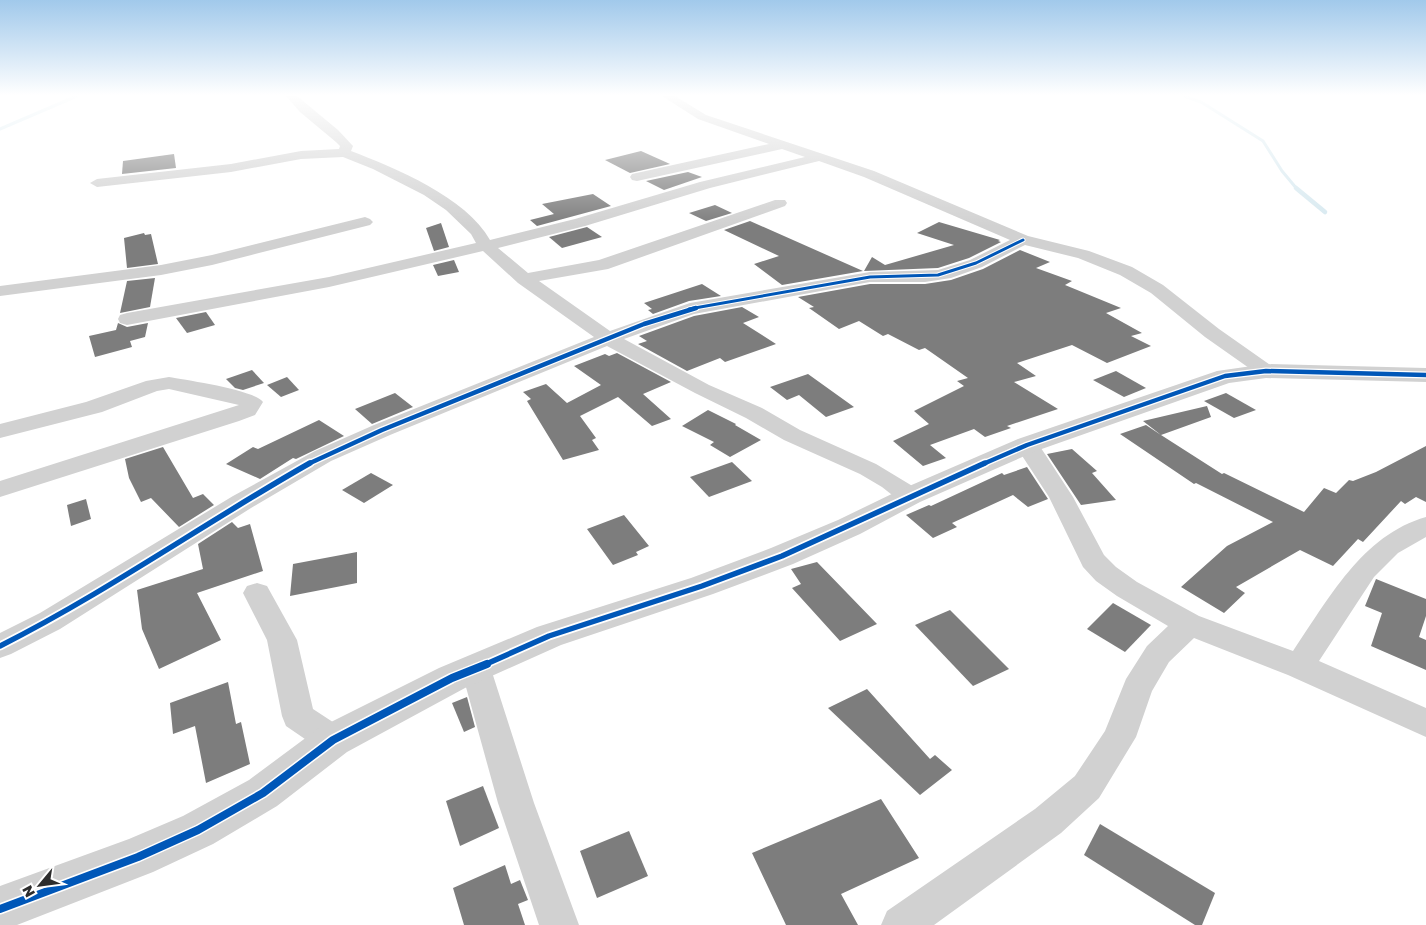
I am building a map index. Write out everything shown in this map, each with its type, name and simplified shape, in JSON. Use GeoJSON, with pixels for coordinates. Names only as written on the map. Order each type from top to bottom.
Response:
{"type":"FeatureCollection","features":[{"type":"Feature","properties":{"kind":"street"},"geometry":{"type":"LineString","coordinates":[[341,139],[347,146],[344,153]]}},
{"type":"Feature","properties":{"kind":"street"},"geometry":{"type":"LineString","coordinates":[[768,139],[869,174],[1023,240],[1105,261],[1157,289],[1212,333],[1266,371]]}},
{"type":"Feature","properties":{"kind":"street"},"geometry":{"type":"LineString","coordinates":[[638,177],[782,144]]}},
{"type":"Feature","properties":{"kind":"street"},"geometry":{"type":"LineString","coordinates":[[97,183],[231,168],[301,155],[344,153],[378,166],[429,192],[451,207],[478,232],[485,244],[524,279],[609,340],[702,390],[754,412],[792,435],[876,474],[910,496]]}},
{"type":"Feature","properties":{"kind":"street"},"geometry":{"type":"LineString","coordinates":[[127,319],[329,282],[580,223],[704,185],[820,157]]}},
{"type":"Feature","properties":{"kind":"street"},"geometry":{"type":"LineString","coordinates":[[524,279],[577,270],[620,259],[780,203]]}},
{"type":"Feature","properties":{"kind":"street"},"geometry":{"type":"LineString","coordinates":[[0,292],[178,267],[365,222]]}},
{"type":"Feature","properties":{"kind":"street"},"geometry":{"type":"LineString","coordinates":[[0,646],[50,621],[242,502],[323,456],[382,430],[609,340],[644,324],[690,308],[870,276],[926,277],[980,261],[1023,240]]}},
{"type":"Feature","properties":{"kind":"street"},"geometry":{"type":"LineString","coordinates":[[0,909],[138,857],[198,830],[263,793],[333,740],[452,678],[549,636],[702,586],[782,556],[849,527],[910,496],[1027,445],[1226,376],[1266,371],[1426,375]]}},
{"type":"Feature","properties":{"kind":"street"},"geometry":{"type":"LineString","coordinates":[[0,431],[94,407],[153,385],[169,383],[252,402],[247,410],[231,416],[0,489]]}},
{"type":"Feature","properties":{"kind":"street"},"geometry":{"type":"LineString","coordinates":[[1027,445],[1061,496],[1093,560],[1106,574],[1127,589],[1188,624],[1299,666],[1426,724]]}},
{"type":"Feature","properties":{"kind":"street"},"geometry":{"type":"LineString","coordinates":[[1299,666],[1364,570],[1389,547],[1426,526]]}},
{"type":"Feature","properties":{"kind":"street"},"geometry":{"type":"LineString","coordinates":[[257,593],[282,640],[298,716],[333,740]]}},
{"type":"Feature","properties":{"kind":"street"},"geometry":{"type":"LineString","coordinates":[[909,923],[1048,821],[1087,787],[1119,737],[1137,688],[1158,654],[1188,624]]}},
{"type":"Feature","properties":{"kind":"street"},"geometry":{"type":"LineString","coordinates":[[476,669],[516,803],[559,925]]}},
{"type":"Feature","properties":{"kind":"building"},"geometry":{"type":"Polygon","coordinates":[[[641,151],[670,164],[630,173],[605,160],[641,151]]]}},
{"type":"Feature","properties":{"kind":"building"},"geometry":{"type":"Polygon","coordinates":[[[174,154],[176,168],[122,174],[123,161],[174,154]]]}},
{"type":"Feature","properties":{"kind":"building"},"geometry":{"type":"Polygon","coordinates":[[[688,172],[702,177],[664,190],[646,181],[688,172]]]}},
{"type":"Feature","properties":{"kind":"building"},"geometry":{"type":"Polygon","coordinates":[[[593,194],[611,206],[537,226],[530,220],[554,214],[542,204],[593,194]]]}},
{"type":"Feature","properties":{"kind":"building"},"geometry":{"type":"Polygon","coordinates":[[[715,205],[732,213],[706,221],[689,213],[715,205]]]}},
{"type":"Feature","properties":{"kind":"building"},"geometry":{"type":"Polygon","coordinates":[[[750,221],[863,271],[782,285],[754,264],[779,256],[724,230],[750,221]]]}},
{"type":"Feature","properties":{"kind":"building"},"geometry":{"type":"Polygon","coordinates":[[[939,222],[1000,240],[998,241],[1001,242],[969,258],[938,268],[864,271],[872,257],[885,265],[954,245],[917,233],[939,222]]]}},
{"type":"Feature","properties":{"kind":"building"},"geometry":{"type":"Polygon","coordinates":[[[441,223],[449,247],[434,251],[426,228],[441,223]]]}},
{"type":"Feature","properties":{"kind":"building"},"geometry":{"type":"Polygon","coordinates":[[[587,227],[602,237],[562,248],[549,237],[587,227]]]}},
{"type":"Feature","properties":{"kind":"building"},"geometry":{"type":"Polygon","coordinates":[[[144,233],[145,235],[151,234],[158,264],[127,268],[124,238],[144,233]]]}},
{"type":"Feature","properties":{"kind":"building"},"geometry":{"type":"Polygon","coordinates":[[[1020,250],[1050,262],[1036,268],[1072,281],[1065,285],[1121,308],[1106,313],[1142,333],[1131,336],[1151,346],[1107,363],[1072,345],[1017,363],[1036,376],[1014,382],[1058,409],[1007,426],[1011,428],[985,437],[974,429],[930,445],[946,458],[923,466],[893,441],[929,424],[914,411],[964,386],[957,381],[968,378],[925,348],[919,350],[888,334],[883,336],[859,321],[839,329],[809,308],[814,307],[798,297],[870,284],[925,284],[951,280],[983,269],[1020,250]]]}},
{"type":"Feature","properties":{"kind":"building"},"geometry":{"type":"Polygon","coordinates":[[[454,260],[459,272],[438,276],[433,265],[454,260]]]}},
{"type":"Feature","properties":{"kind":"building"},"geometry":{"type":"Polygon","coordinates":[[[155,278],[150,307],[120,313],[127,281],[155,278]]]}},
{"type":"Feature","properties":{"kind":"building"},"geometry":{"type":"Polygon","coordinates":[[[702,284],[721,296],[689,301],[653,314],[648,310],[652,309],[644,303],[702,284]]]}},
{"type":"Feature","properties":{"kind":"building"},"geometry":{"type":"Polygon","coordinates":[[[742,307],[759,317],[743,323],[776,344],[725,362],[720,358],[687,371],[638,344],[647,341],[639,336],[694,316],[742,307]]]}},
{"type":"Feature","properties":{"kind":"building"},"geometry":{"type":"Polygon","coordinates":[[[206,312],[215,325],[187,333],[176,318],[206,312]]]}},
{"type":"Feature","properties":{"kind":"building"},"geometry":{"type":"Polygon","coordinates":[[[118,323],[127,327],[148,323],[145,337],[130,341],[132,347],[95,357],[89,336],[116,330],[118,323]]]}},
{"type":"Feature","properties":{"kind":"building"},"geometry":{"type":"Polygon","coordinates":[[[617,353],[671,382],[643,394],[671,419],[652,426],[618,397],[580,416],[596,438],[592,440],[599,450],[563,460],[527,401],[531,399],[523,392],[546,384],[567,403],[601,385],[574,366],[605,354],[609,356],[617,353]]]}},
{"type":"Feature","properties":{"kind":"building"},"geometry":{"type":"Polygon","coordinates":[[[252,370],[264,383],[243,390],[235,388],[226,379],[252,370]]]}},
{"type":"Feature","properties":{"kind":"building"},"geometry":{"type":"Polygon","coordinates":[[[1116,371],[1146,388],[1124,397],[1093,380],[1116,371]]]}},
{"type":"Feature","properties":{"kind":"building"},"geometry":{"type":"Polygon","coordinates":[[[808,374],[854,407],[826,417],[799,395],[787,400],[770,387],[808,374]]]}},
{"type":"Feature","properties":{"kind":"building"},"geometry":{"type":"Polygon","coordinates":[[[287,377],[299,390],[281,397],[267,385],[287,377]]]}},
{"type":"Feature","properties":{"kind":"building"},"geometry":{"type":"Polygon","coordinates":[[[395,393],[413,407],[372,424],[355,409],[395,393]]]}},
{"type":"Feature","properties":{"kind":"building"},"geometry":{"type":"Polygon","coordinates":[[[1226,393],[1256,410],[1234,418],[1204,401],[1226,393]]]}},
{"type":"Feature","properties":{"kind":"building"},"geometry":{"type":"Polygon","coordinates":[[[1207,406],[1211,417],[1161,435],[1143,421],[1207,406]]]}},
{"type":"Feature","properties":{"kind":"building"},"geometry":{"type":"Polygon","coordinates":[[[708,410],[736,424],[761,440],[730,457],[710,445],[714,442],[682,426],[708,410]]]}},
{"type":"Feature","properties":{"kind":"building"},"geometry":{"type":"Polygon","coordinates":[[[319,420],[344,436],[296,459],[293,458],[260,479],[226,464],[253,447],[258,449],[319,420]]]}},
{"type":"Feature","properties":{"kind":"building"},"geometry":{"type":"Polygon","coordinates":[[[1146,425],[1222,474],[1224,473],[1304,512],[1324,488],[1336,493],[1349,480],[1353,481],[1376,472],[1426,446],[1426,502],[1416,497],[1405,504],[1401,501],[1363,542],[1358,539],[1333,566],[1300,550],[1236,587],[1245,593],[1224,613],[1181,587],[1227,546],[1273,522],[1196,483],[1194,484],[1120,434],[1146,425]]]}},
{"type":"Feature","properties":{"kind":"building"},"geometry":{"type":"Polygon","coordinates":[[[163,447],[193,498],[203,494],[214,505],[179,527],[151,498],[141,502],[129,478],[125,459],[163,447]]]}},
{"type":"Feature","properties":{"kind":"building"},"geometry":{"type":"Polygon","coordinates":[[[1072,449],[1097,471],[1092,473],[1116,500],[1081,505],[1047,454],[1072,449]]]}},
{"type":"Feature","properties":{"kind":"building"},"geometry":{"type":"Polygon","coordinates":[[[732,462],[752,481],[709,497],[690,477],[732,462]]]}},
{"type":"Feature","properties":{"kind":"building"},"geometry":{"type":"Polygon","coordinates":[[[1027,467],[1048,499],[1028,507],[1013,495],[952,523],[957,527],[933,538],[906,515],[929,505],[931,506],[1002,473],[1004,475],[1027,467]]]}},
{"type":"Feature","properties":{"kind":"building"},"geometry":{"type":"Polygon","coordinates":[[[371,473],[393,485],[364,503],[342,490],[371,473]]]}},
{"type":"Feature","properties":{"kind":"building"},"geometry":{"type":"Polygon","coordinates":[[[86,499],[91,519],[71,526],[67,505],[86,499]]]}},
{"type":"Feature","properties":{"kind":"building"},"geometry":{"type":"Polygon","coordinates":[[[624,515],[649,546],[636,552],[638,555],[613,565],[587,529],[624,515]]]}},
{"type":"Feature","properties":{"kind":"building"},"geometry":{"type":"Polygon","coordinates":[[[232,522],[238,528],[250,524],[263,571],[197,593],[221,640],[159,669],[142,629],[137,590],[203,569],[198,544],[232,522]]]}},
{"type":"Feature","properties":{"kind":"building"},"geometry":{"type":"Polygon","coordinates":[[[357,552],[357,583],[290,596],[293,564],[357,552]]]}},
{"type":"Feature","properties":{"kind":"building"},"geometry":{"type":"Polygon","coordinates":[[[817,562],[877,624],[840,641],[792,588],[801,584],[791,569],[817,562]]]}},
{"type":"Feature","properties":{"kind":"building"},"geometry":{"type":"Polygon","coordinates":[[[1376,579],[1426,599],[1426,616],[1419,637],[1426,640],[1426,670],[1371,646],[1382,613],[1365,606],[1376,579]]]}},
{"type":"Feature","properties":{"kind":"building"},"geometry":{"type":"Polygon","coordinates":[[[1113,603],[1151,625],[1125,652],[1087,629],[1113,603]]]}},
{"type":"Feature","properties":{"kind":"building"},"geometry":{"type":"Polygon","coordinates":[[[950,610],[1009,669],[973,686],[915,625],[950,610]]]}},
{"type":"Feature","properties":{"kind":"building"},"geometry":{"type":"Polygon","coordinates":[[[228,682],[236,724],[241,722],[250,764],[206,783],[195,726],[173,734],[170,703],[228,682]]]}},
{"type":"Feature","properties":{"kind":"building"},"geometry":{"type":"Polygon","coordinates":[[[867,689],[930,759],[935,755],[952,770],[920,795],[828,708],[867,689]]]}},
{"type":"Feature","properties":{"kind":"building"},"geometry":{"type":"Polygon","coordinates":[[[467,697],[475,727],[464,732],[452,703],[467,697]]]}},
{"type":"Feature","properties":{"kind":"building"},"geometry":{"type":"Polygon","coordinates":[[[483,786],[499,828],[460,846],[446,801],[483,786]]]}},
{"type":"Feature","properties":{"kind":"building"},"geometry":{"type":"Polygon","coordinates":[[[881,799],[919,858],[841,894],[858,925],[786,925],[752,853],[881,799]]]}},
{"type":"Feature","properties":{"kind":"building"},"geometry":{"type":"Polygon","coordinates":[[[1100,824],[1215,893],[1202,925],[1195,925],[1084,855],[1100,824]]]}},
{"type":"Feature","properties":{"kind":"building"},"geometry":{"type":"Polygon","coordinates":[[[629,831],[648,876],[597,898],[580,851],[629,831]]]}},
{"type":"Feature","properties":{"kind":"building"},"geometry":{"type":"Polygon","coordinates":[[[505,865],[511,884],[520,880],[528,900],[518,904],[525,925],[464,925],[453,888],[505,865]]]}},
{"type":"Feature","properties":{"kind":"waterway"},"geometry":{"type":"LineString","coordinates":[[1260,139],[1297,188]]}},
{"type":"Feature","properties":{"kind":"waterway"},"geometry":{"type":"LineString","coordinates":[[1297,188],[1325,212]]}},
{"type":"Feature","properties":{"kind":"cycle path"},"geometry":{"type":"LineString","coordinates":[[0,646],[50,621],[242,502],[323,456],[382,430],[644,324],[690,309],[870,277],[925,277],[938,275],[976,263],[1023,240]]}},
{"type":"Feature","properties":{"kind":"cycle path"},"geometry":{"type":"LineString","coordinates":[[0,909],[138,857],[198,830],[263,793],[333,740],[452,678],[549,636],[702,586],[782,556],[849,527],[910,496],[1027,445],[1225,376],[1266,371],[1426,375]]}}]}
